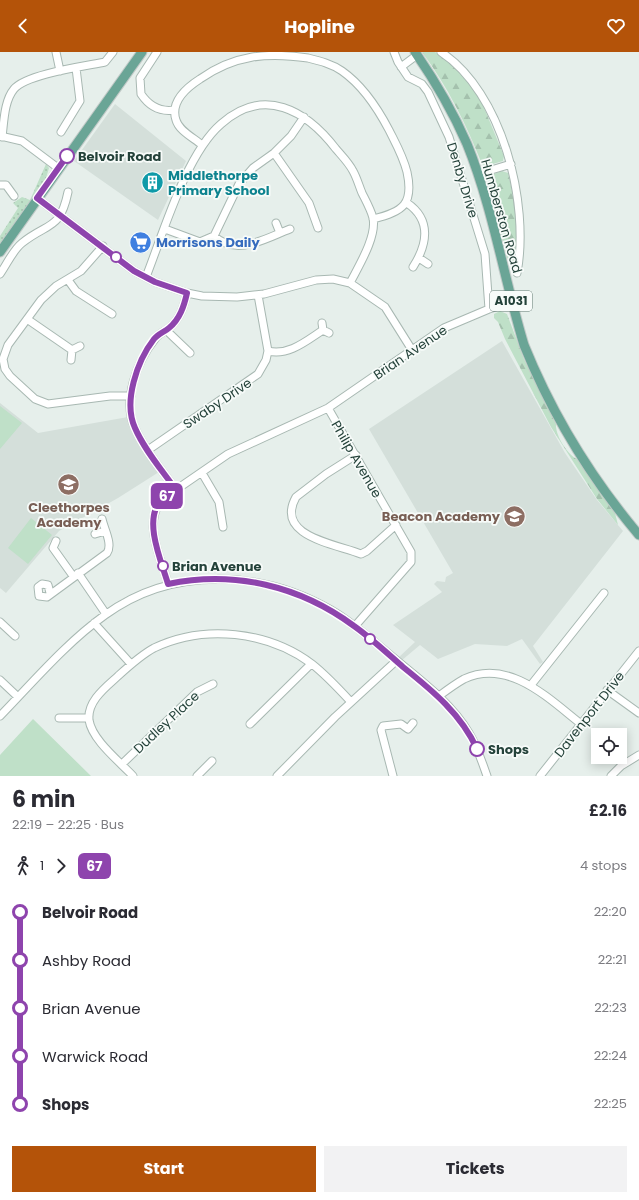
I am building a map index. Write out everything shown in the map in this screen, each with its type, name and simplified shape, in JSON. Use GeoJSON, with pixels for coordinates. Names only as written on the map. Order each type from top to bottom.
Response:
{"type":"FeatureCollection","features":[{"type":"Feature","properties":{"kind":"main road"},"geometry":{"type":"LineString","coordinates":[[0,252],[58,168],[142,52]]}},
{"type":"Feature","properties":{"kind":"main road","name":"Humberston Road"},"geometry":{"type":"LineString","coordinates":[[416,54],[458,123],[478,174],[524,345],[552,409],[606,493],[639,535]]}},
{"type":"Feature","properties":{"kind":"street"},"geometry":{"type":"LineString","coordinates":[[56,52],[60,71]]}},
{"type":"Feature","properties":{"kind":"street"},"geometry":{"type":"LineString","coordinates":[[58,168],[22,141],[1,137],[7,103],[14,88],[31,79],[60,71],[106,62],[113,52]]}},
{"type":"Feature","properties":{"kind":"street"},"geometry":{"type":"LineString","coordinates":[[157,52],[140,78],[141,94],[153,107],[164,110],[174,110]]}},
{"type":"Feature","properties":{"kind":"street"},"geometry":{"type":"LineString","coordinates":[[202,145],[180,128],[176,121],[174,110],[179,97],[184,91],[209,72],[231,60],[261,52],[301,54],[327,63],[342,71],[353,80],[379,111],[403,157],[410,194],[407,203],[392,213],[373,219]]}},
{"type":"Feature","properties":{"kind":"street","name":"Denby Drive"},"geometry":{"type":"LineString","coordinates":[[394,52],[401,67],[408,76],[422,84],[428,92],[449,136],[485,254],[489,309]]}},
{"type":"Feature","properties":{"kind":"street"},"geometry":{"type":"LineString","coordinates":[[440,52],[451,59],[477,87],[494,122],[511,164],[518,198],[521,232],[516,272]]}},
{"type":"Feature","properties":{"kind":"street"},"geometry":{"type":"LineString","coordinates":[[401,67],[416,54]]}},
{"type":"Feature","properties":{"kind":"street"},"geometry":{"type":"LineString","coordinates":[[61,132],[80,101],[76,68]]}},
{"type":"Feature","properties":{"kind":"street"},"geometry":{"type":"LineString","coordinates":[[146,277],[184,181],[202,145],[221,124],[243,110],[254,106],[281,105],[304,117],[326,136],[353,170],[373,219],[368,245],[350,283]]}},
{"type":"Feature","properties":{"kind":"street"},"geometry":{"type":"LineString","coordinates":[[165,229],[200,242],[214,236],[239,184],[253,168],[274,153],[291,136],[304,117]]}},
{"type":"Feature","properties":{"kind":"street"},"geometry":{"type":"LineString","coordinates":[[274,153],[309,203],[318,228]]}},
{"type":"Feature","properties":{"kind":"street"},"geometry":{"type":"LineString","coordinates":[[478,174],[511,164]]}},
{"type":"Feature","properties":{"kind":"street"},"geometry":{"type":"LineString","coordinates":[[0,185],[6,185],[14,196]]}},
{"type":"Feature","properties":{"kind":"street"},"geometry":{"type":"LineString","coordinates":[[0,274],[21,244],[48,228],[62,215],[68,192]]}},
{"type":"Feature","properties":{"kind":"street"},"geometry":{"type":"LineString","coordinates":[[37,198],[146,277],[187,293],[218,297],[258,295],[316,280],[333,280],[350,283],[385,307],[412,350]]}},
{"type":"Feature","properties":{"kind":"street"},"geometry":{"type":"LineString","coordinates":[[407,203],[418,212],[425,229],[425,244],[413,267]]}},
{"type":"Feature","properties":{"kind":"street"},"geometry":{"type":"LineString","coordinates":[[276,223],[280,233]]}},
{"type":"Feature","properties":{"kind":"street"},"geometry":{"type":"LineString","coordinates":[[214,236],[229,246],[243,246],[290,229]]}},
{"type":"Feature","properties":{"kind":"street"},"geometry":{"type":"LineString","coordinates":[[103,246],[85,267],[48,293],[8,345],[1,360],[10,376],[35,399],[48,404],[110,396],[131,396]]}},
{"type":"Feature","properties":{"kind":"street"},"geometry":{"type":"LineString","coordinates":[[419,258],[428,264]]}},
{"type":"Feature","properties":{"kind":"street"},"geometry":{"type":"LineString","coordinates":[[68,280],[76,291],[112,314]]}},
{"type":"Feature","properties":{"kind":"street"},"geometry":{"type":"LineString","coordinates":[[176,490],[148,450],[135,428],[131,413],[131,396],[139,367],[154,340],[179,318],[187,293]]}},
{"type":"Feature","properties":{"kind":"street"},"geometry":{"type":"LineString","coordinates":[[258,295],[268,351],[275,353],[290,350],[324,329]]}},
{"type":"Feature","properties":{"kind":"street","name":"Brian Avenue"},"geometry":{"type":"LineString","coordinates":[[168,584],[154,532],[153,520],[160,502],[228,454],[328,408],[444,328],[489,309],[512,302]]}},
{"type":"Feature","properties":{"kind":"street"},"geometry":{"type":"LineString","coordinates":[[27,319],[72,350]]}},
{"type":"Feature","properties":{"kind":"street"},"geometry":{"type":"LineString","coordinates":[[166,330],[190,353]]}},
{"type":"Feature","properties":{"kind":"street"},"geometry":{"type":"LineString","coordinates":[[72,350],[80,346]]}},
{"type":"Feature","properties":{"kind":"street"},"geometry":{"type":"LineString","coordinates":[[71,360],[72,350]]}},
{"type":"Feature","properties":{"kind":"street","name":"Swaby Drive"},"geometry":{"type":"LineString","coordinates":[[148,450],[252,380],[263,367],[268,351]]}},
{"type":"Feature","properties":{"kind":"street","name":"Philip Avenue"},"geometry":{"type":"LineString","coordinates":[[328,408],[411,552],[411,562],[355,626]]}},
{"type":"Feature","properties":{"kind":"street"},"geometry":{"type":"LineString","coordinates":[[356,455],[326,474],[296,498],[292,514],[295,525],[302,533],[312,538],[361,554],[367,551],[396,525]]}},
{"type":"Feature","properties":{"kind":"street"},"geometry":{"type":"LineString","coordinates":[[202,472],[219,502],[223,527]]}},
{"type":"Feature","properties":{"kind":"street"},"geometry":{"type":"LineString","coordinates":[[50,593],[109,550],[109,543],[102,519]]}},
{"type":"Feature","properties":{"kind":"street"},"geometry":{"type":"LineString","coordinates":[[95,534],[105,531]]}},
{"type":"Feature","properties":{"kind":"street"},"geometry":{"type":"LineString","coordinates":[[56,541],[53,548],[76,574],[106,614]]}},
{"type":"Feature","properties":{"kind":"street"},"geometry":{"type":"LineString","coordinates":[[0,716],[76,638],[106,614],[133,597],[168,584],[210,579],[255,582],[282,588],[308,598],[331,610],[355,626],[439,696],[454,712],[471,735],[487,776]]}},
{"type":"Feature","properties":{"kind":"street"},"geometry":{"type":"LineString","coordinates":[[531,685],[604,593]]}},
{"type":"Feature","properties":{"kind":"street"},"geometry":{"type":"LineString","coordinates":[[0,622],[15,636]]}},
{"type":"Feature","properties":{"kind":"street"},"geometry":{"type":"LineString","coordinates":[[94,623],[131,664]]}},
{"type":"Feature","properties":{"kind":"street"},"geometry":{"type":"LineString","coordinates":[[9,630],[14,624]]}},
{"type":"Feature","properties":{"kind":"street"},"geometry":{"type":"LineString","coordinates":[[133,776],[95,736],[89,718],[96,697],[131,664],[153,649],[168,642],[185,637],[215,634],[247,637],[267,642],[291,651],[311,664],[329,679],[351,702]]}},
{"type":"Feature","properties":{"kind":"street","name":"Davenport Drive"},"geometry":{"type":"LineString","coordinates":[[540,776],[639,651]]}},
{"type":"Feature","properties":{"kind":"street"},"geometry":{"type":"LineString","coordinates":[[277,776],[351,702],[396,661]]}},
{"type":"Feature","properties":{"kind":"street"},"geometry":{"type":"LineString","coordinates":[[250,724],[311,664]]}},
{"type":"Feature","properties":{"kind":"street"},"geometry":{"type":"LineString","coordinates":[[439,696],[455,684],[477,675],[505,675],[531,685],[581,724]]}},
{"type":"Feature","properties":{"kind":"street"},"geometry":{"type":"LineString","coordinates":[[0,680],[18,697]]}},
{"type":"Feature","properties":{"kind":"street","name":"Dudley Place"},"geometry":{"type":"LineString","coordinates":[[122,764],[197,692],[213,684]]}},
{"type":"Feature","properties":{"kind":"street"},"geometry":{"type":"LineString","coordinates":[[608,690],[639,713]]}},
{"type":"Feature","properties":{"kind":"street"},"geometry":{"type":"LineString","coordinates":[[59,718],[89,718]]}},
{"type":"Feature","properties":{"kind":"street"},"geometry":{"type":"LineString","coordinates":[[393,776],[381,730],[383,726],[401,724],[408,729],[413,723]]}},
{"type":"Feature","properties":{"kind":"street"},"geometry":{"type":"LineString","coordinates":[[611,776],[621,766],[639,755]]}},
{"type":"Feature","properties":{"kind":"street"},"geometry":{"type":"LineString","coordinates":[[197,776],[212,761]]}},
{"type":"Feature","properties":{"kind":"shaded area"},"geometry":{"type":"Polygon","coordinates":[[[115,104],[186,161],[158,220],[74,161],[115,104]]]}},
{"type":"Feature","properties":{"kind":"shaded area","name":"Beacon Academy"},"geometry":{"type":"Polygon","coordinates":[[[502,341],[565,453],[597,500],[623,531],[533,646],[543,662],[540,664],[522,639],[507,646],[475,644],[438,659],[420,645],[401,661],[398,658],[415,642],[393,625],[442,592],[434,584],[437,581],[445,582],[446,577],[453,573],[369,429],[502,341]]]}},
{"type":"Feature","properties":{"kind":"shaded area","name":"Cleethorpes Academy"},"geometry":{"type":"Polygon","coordinates":[[[0,403],[38,433],[128,417],[132,432],[159,472],[118,498],[59,531],[6,593],[0,588],[0,403]]]}},
{"type":"Feature","properties":{"kind":"green space"},"geometry":{"type":"Polygon","coordinates":[[[422,52],[435,52],[451,62],[478,93],[504,156],[503,161],[486,166],[482,164],[456,106],[422,52]]]}},
{"type":"Feature","properties":{"kind":"green space"},"geometry":{"type":"Polygon","coordinates":[[[46,164],[49,168],[44,185],[0,246],[0,236],[18,208],[13,203],[22,197],[30,200],[46,164]]]}},
{"type":"Feature","properties":{"kind":"green space"},"geometry":{"type":"Polygon","coordinates":[[[502,171],[508,173],[515,207],[516,241],[513,264],[510,264],[506,255],[488,181],[491,175],[502,171]]]}},
{"type":"Feature","properties":{"kind":"green space"},"geometry":{"type":"Polygon","coordinates":[[[500,311],[507,314],[524,359],[556,424],[556,429],[563,445],[574,458],[578,460],[615,513],[618,525],[597,499],[551,427],[505,339],[498,322],[494,318],[494,314],[500,311]]]}},
{"type":"Feature","properties":{"kind":"green space"},"geometry":{"type":"Polygon","coordinates":[[[0,406],[22,423],[0,449],[0,406]]]}},
{"type":"Feature","properties":{"kind":"green space"},"geometry":{"type":"Polygon","coordinates":[[[31,518],[52,535],[28,564],[8,548],[31,518]]]}},
{"type":"Feature","properties":{"kind":"green space"},"geometry":{"type":"Polygon","coordinates":[[[33,719],[91,776],[0,776],[0,755],[33,719]]]}},
{"type":"Feature","properties":{"kind":"bus line","name":"67"},"geometry":{"type":"LineString","coordinates":[[67,156],[37,198],[95,240],[134,271],[155,282],[187,293],[179,318],[173,325],[158,335],[139,367],[135,376],[131,396],[131,413],[135,428],[141,440],[176,490],[160,502],[154,513],[153,520],[154,532],[168,584],[210,579],[255,582],[282,588],[308,598],[331,610],[355,626],[439,696],[463,722],[477,749]]}},
{"type":"Feature","properties":{"kind":"place","name":"Belvoir Road"},"geometry":{"type":"Point","coordinates":[67,156]}},
{"type":"Feature","properties":{"kind":"place","name":"Middlethorpe Primary School"},"geometry":{"type":"Point","coordinates":[152,182]}},
{"type":"Feature","properties":{"kind":"place","name":"Morrisons Daily"},"geometry":{"type":"Point","coordinates":[140,242]}},
{"type":"Feature","properties":{"kind":"place","name":"Cleethorpes Academy"},"geometry":{"type":"Point","coordinates":[69,485]}},
{"type":"Feature","properties":{"kind":"place","name":"Beacon Academy"},"geometry":{"type":"Point","coordinates":[515,516]}},
{"type":"Feature","properties":{"kind":"place","name":"Brian Avenue"},"geometry":{"type":"Point","coordinates":[163,566]}},
{"type":"Feature","properties":{"kind":"place","name":"Shops"},"geometry":{"type":"Point","coordinates":[477,749]}}]}
